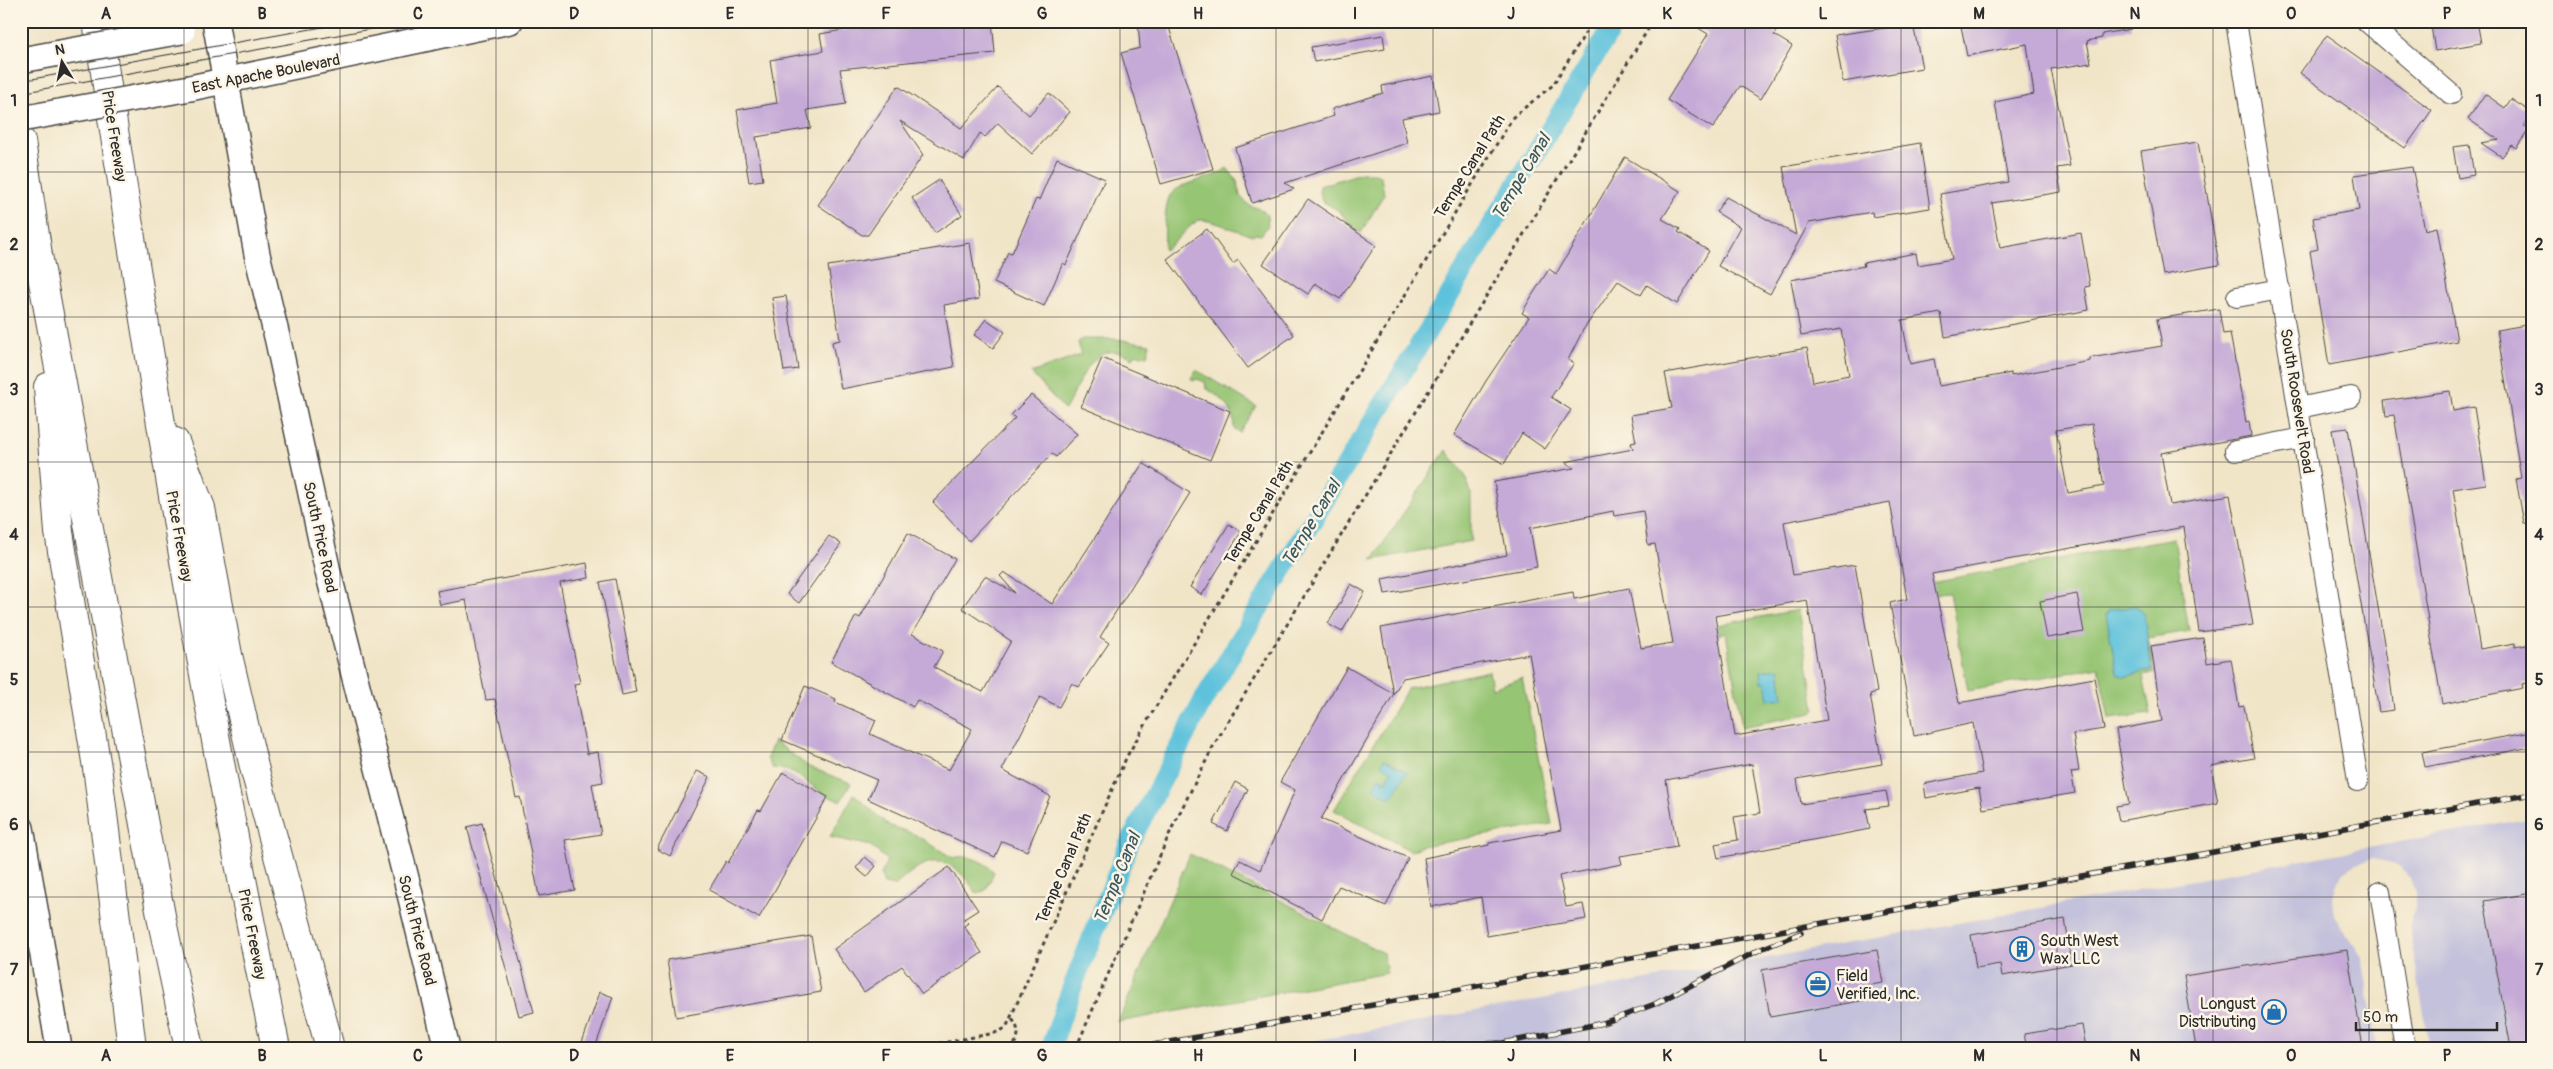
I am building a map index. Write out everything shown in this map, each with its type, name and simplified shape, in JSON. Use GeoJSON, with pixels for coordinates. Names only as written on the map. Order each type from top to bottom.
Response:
{"type":"FeatureCollection","features":[{"type":"Feature","properties":{"kind":"highway","name":"Price Freeway"},"geometry":{"type":"LineString","coordinates":[[97,21],[154,386],[247,908],[276,1048]]}},
{"type":"Feature","properties":{"kind":"highway"},"geometry":{"type":"LineString","coordinates":[[21,141],[38,255],[91,527],[162,921],[189,1048]]}},
{"type":"Feature","properties":{"kind":"highway"},"geometry":{"type":"LineString","coordinates":[[38,255],[59,532],[98,774],[132,1048]]}},
{"type":"Feature","properties":{"kind":"highway"},"geometry":{"type":"LineString","coordinates":[[154,386],[201,508],[228,655],[252,757],[330,1048]]}},
{"type":"Feature","properties":{"kind":"main road"},"geometry":{"type":"LineString","coordinates":[[21,60],[182,31],[214,21]]}},
{"type":"Feature","properties":{"kind":"main road","name":"South Price Road"},"geometry":{"type":"LineString","coordinates":[[214,21],[257,254],[278,341],[328,572],[447,1048]]}},
{"type":"Feature","properties":{"kind":"main road","name":"East Apache Boulevard"},"geometry":{"type":"LineString","coordinates":[[21,119],[225,81],[510,21]]}},
{"type":"Feature","properties":{"kind":"main road"},"geometry":{"type":"LineString","coordinates":[[21,828],[59,1048]]}},
{"type":"Feature","properties":{"kind":"street","name":"South Roosevelt Road"},"geometry":{"type":"LineString","coordinates":[[2236,21],[2358,781]]}},
{"type":"Feature","properties":{"kind":"street"},"geometry":{"type":"LineString","coordinates":[[2366,21],[2451,94]]}},
{"type":"Feature","properties":{"kind":"street"},"geometry":{"type":"LineString","coordinates":[[2236,297],[2280,289]]}},
{"type":"Feature","properties":{"kind":"street"},"geometry":{"type":"LineString","coordinates":[[2299,408],[2351,397]]}},
{"type":"Feature","properties":{"kind":"street"},"geometry":{"type":"LineString","coordinates":[[2235,451],[2304,438]]}},
{"type":"Feature","properties":{"kind":"street"},"geometry":{"type":"LineString","coordinates":[[2380,892],[2405,1048]]}},
{"type":"Feature","properties":{"kind":"path","name":"Tempe Canal Path"},"geometry":{"type":"LineString","coordinates":[[1012,1019],[1126,756],[1513,117],[1554,85],[1593,21]]}},
{"type":"Feature","properties":{"kind":"path"},"geometry":{"type":"LineString","coordinates":[[1076,1048],[1168,837],[1214,745],[1653,21]]}},
{"type":"Feature","properties":{"kind":"path"},"geometry":{"type":"LineString","coordinates":[[915,1048],[1001,1031],[1012,1019],[1018,1026],[1019,1033],[1012,1048]]}},
{"type":"Feature","properties":{"kind":"shaded area"},"geometry":{"type":"Polygon","coordinates":[[[2532,818],[2532,1048],[2430,1048],[2409,929],[2415,910],[2415,891],[2410,878],[2401,867],[2373,858],[2357,863],[2344,872],[2336,883],[2332,897],[2333,910],[2341,927],[2362,956],[2377,1048],[1274,1048],[2532,818]]]}},
{"type":"Feature","properties":{"kind":"green space"},"geometry":{"type":"Polygon","coordinates":[[[1227,168],[1237,181],[1240,196],[1249,205],[1262,210],[1267,215],[1268,226],[1261,235],[1255,234],[1253,236],[1201,220],[1197,221],[1164,250],[1166,212],[1171,194],[1184,185],[1212,176],[1227,168]]]}},
{"type":"Feature","properties":{"kind":"green space"},"geometry":{"type":"Polygon","coordinates":[[[1361,173],[1375,173],[1381,177],[1384,194],[1361,233],[1339,211],[1322,201],[1319,193],[1320,186],[1361,173]]]}},
{"type":"Feature","properties":{"kind":"green space"},"geometry":{"type":"Polygon","coordinates":[[[1082,339],[1116,339],[1150,344],[1147,356],[1136,354],[1133,358],[1119,352],[1108,352],[1098,356],[1083,374],[1065,410],[1031,373],[1081,355],[1078,342],[1082,339]]]}},
{"type":"Feature","properties":{"kind":"green space"},"geometry":{"type":"Polygon","coordinates":[[[1196,370],[1256,406],[1239,433],[1234,428],[1232,414],[1226,404],[1206,388],[1205,382],[1197,379],[1193,381],[1191,378],[1196,370]]]}},
{"type":"Feature","properties":{"kind":"green space"},"geometry":{"type":"Polygon","coordinates":[[[1446,450],[1465,475],[1471,493],[1471,541],[1372,560],[1446,450]]]}},
{"type":"Feature","properties":{"kind":"green space"},"geometry":{"type":"Polygon","coordinates":[[[2174,538],[2189,631],[2148,638],[2155,672],[2143,676],[2151,714],[2109,719],[2099,667],[1968,691],[1950,593],[1936,594],[1909,586],[2174,538]]]}},
{"type":"Feature","properties":{"kind":"green space"},"geometry":{"type":"Polygon","coordinates":[[[1798,610],[1815,709],[1812,713],[1742,727],[1726,633],[1699,638],[1686,631],[1798,610]]]}},
{"type":"Feature","properties":{"kind":"green space"},"geometry":{"type":"Polygon","coordinates":[[[1489,671],[1492,688],[1522,678],[1552,824],[1422,846],[1411,851],[1334,810],[1408,688],[1489,671]]]}},
{"type":"Feature","properties":{"kind":"green space"},"geometry":{"type":"Polygon","coordinates":[[[774,741],[809,767],[851,783],[841,801],[823,793],[792,773],[783,769],[772,768],[767,758],[774,741]]]}},
{"type":"Feature","properties":{"kind":"green space"},"geometry":{"type":"Polygon","coordinates":[[[854,794],[888,825],[914,834],[953,858],[975,859],[986,865],[994,872],[986,890],[977,894],[958,871],[948,864],[939,862],[919,867],[895,886],[884,884],[881,875],[887,860],[871,846],[830,837],[854,794]]]}},
{"type":"Feature","properties":{"kind":"green space"},"geometry":{"type":"Polygon","coordinates":[[[1190,854],[1383,953],[1387,973],[1118,1022],[1190,854]]]}},
{"type":"Feature","properties":{"kind":"water"},"geometry":{"type":"Polygon","coordinates":[[[2136,606],[2144,615],[2152,670],[2124,677],[2117,673],[2106,615],[2109,610],[2136,606]]]}},
{"type":"Feature","properties":{"kind":"water"},"geometry":{"type":"Polygon","coordinates":[[[1779,668],[1783,698],[1769,700],[1766,682],[1762,682],[1761,671],[1779,668]]]}},
{"type":"Feature","properties":{"kind":"water"},"geometry":{"type":"Polygon","coordinates":[[[1384,759],[1407,772],[1391,799],[1373,788],[1379,777],[1386,782],[1392,771],[1381,764],[1384,759]]]}},
{"type":"Feature","properties":{"kind":"building"},"geometry":{"type":"Polygon","coordinates":[[[848,21],[992,21],[995,53],[840,69],[846,104],[807,110],[811,128],[756,137],[763,180],[749,182],[737,110],[777,103],[770,60],[823,51],[820,34],[849,29],[848,21]]]}},
{"type":"Feature","properties":{"kind":"building"},"geometry":{"type":"Polygon","coordinates":[[[1138,21],[1167,21],[1213,169],[1161,184],[1121,53],[1140,48],[1138,21]]]}},
{"type":"Feature","properties":{"kind":"building"},"geometry":{"type":"Polygon","coordinates":[[[1687,21],[1782,21],[1774,35],[1792,46],[1761,99],[1740,86],[1713,128],[1667,100],[1708,34],[1687,21]]]}},
{"type":"Feature","properties":{"kind":"building"},"geometry":{"type":"Polygon","coordinates":[[[1960,21],[2130,21],[2131,29],[2102,34],[2102,38],[2087,41],[2091,63],[2051,69],[2070,166],[2057,168],[2061,192],[1992,203],[2000,248],[2081,233],[2090,286],[2085,287],[2089,310],[1945,337],[1941,313],[1902,320],[1910,364],[1934,359],[1939,386],[2011,373],[2011,376],[2090,361],[2090,358],[2162,346],[2157,319],[2219,309],[2223,334],[2230,333],[2246,422],[2249,421],[2251,436],[2161,453],[2170,505],[2230,495],[2253,625],[2199,632],[2184,527],[1932,574],[1959,703],[2094,678],[2104,729],[2073,734],[2079,771],[2071,772],[2075,793],[1983,809],[1979,788],[1926,798],[1924,784],[1982,773],[1973,723],[1914,736],[1890,603],[1907,599],[1890,502],[1784,522],[1793,575],[1855,565],[1877,692],[1870,694],[1882,764],[1797,779],[1801,804],[1886,791],[1889,806],[1866,809],[1870,829],[1718,858],[1715,844],[1738,840],[1734,817],[1760,813],[1752,764],[1666,780],[1677,847],[1620,856],[1622,864],[1559,876],[1566,907],[1583,904],[1586,919],[1487,936],[1481,897],[1431,907],[1424,858],[1489,845],[1489,843],[1561,830],[1529,654],[1403,678],[1321,819],[1408,858],[1386,906],[1339,886],[1322,919],[1233,873],[1240,860],[1260,870],[1295,790],[1280,782],[1347,667],[1393,693],[1381,628],[1573,592],[1574,599],[1629,588],[1641,648],[1673,643],[1655,544],[1648,545],[1643,511],[1614,516],[1613,511],[1530,528],[1537,567],[1385,594],[1382,579],[1507,555],[1494,482],[1574,468],[1565,462],[1633,449],[1631,443],[1636,442],[1631,415],[1672,408],[1665,373],[1807,348],[1813,382],[1849,375],[1841,329],[1801,336],[1791,280],[1864,266],[1863,263],[1916,253],[1918,265],[1952,259],[1940,194],[2008,182],[1995,102],[2034,94],[2027,44],[1967,56],[1960,21]],[[2092,424],[2056,430],[2068,493],[2104,486],[2092,424]],[[1807,600],[1715,616],[1735,736],[1827,720],[1807,600]]]}},
{"type":"Feature","properties":{"kind":"building"},"geometry":{"type":"Polygon","coordinates":[[[2445,21],[2477,21],[2481,43],[2435,51],[2431,26],[2445,21]]]}},
{"type":"Feature","properties":{"kind":"building"},"geometry":{"type":"Polygon","coordinates":[[[1913,24],[1922,68],[1843,82],[1835,35],[1913,24]]]}},
{"type":"Feature","properties":{"kind":"building"},"geometry":{"type":"Polygon","coordinates":[[[1383,35],[1385,49],[1314,62],[1311,47],[1383,35]]]}},
{"type":"Feature","properties":{"kind":"building"},"geometry":{"type":"Polygon","coordinates":[[[2327,35],[2432,110],[2405,148],[2300,73],[2327,35]]]}},
{"type":"Feature","properties":{"kind":"building"},"geometry":{"type":"Polygon","coordinates":[[[1433,76],[1439,111],[1402,118],[1407,143],[1285,183],[1294,189],[1252,203],[1235,148],[1334,116],[1332,109],[1383,93],[1382,86],[1433,76]]]}},
{"type":"Feature","properties":{"kind":"building"},"geometry":{"type":"Polygon","coordinates":[[[898,86],[961,128],[998,87],[1029,115],[1049,93],[1070,112],[1032,154],[998,123],[985,137],[980,133],[964,160],[900,121],[923,155],[868,235],[862,235],[818,205],[898,86]]]}},
{"type":"Feature","properties":{"kind":"building"},"geometry":{"type":"Polygon","coordinates":[[[2485,94],[2505,108],[2511,99],[2532,113],[2524,126],[2529,130],[2516,148],[2511,145],[2502,157],[2481,143],[2499,140],[2468,119],[2485,94]]]}},
{"type":"Feature","properties":{"kind":"building"},"geometry":{"type":"Polygon","coordinates":[[[2198,142],[2219,265],[2163,275],[2141,151],[2198,142]]]}},
{"type":"Feature","properties":{"kind":"building"},"geometry":{"type":"Polygon","coordinates":[[[1920,143],[1930,208],[1873,217],[1872,212],[1809,223],[1770,294],[1718,266],[1740,227],[1716,212],[1726,197],[1796,235],[1783,167],[1920,143]]]}},
{"type":"Feature","properties":{"kind":"building"},"geometry":{"type":"Polygon","coordinates":[[[2469,145],[2474,175],[2458,178],[2453,147],[2469,145]]]}},
{"type":"Feature","properties":{"kind":"building"},"geometry":{"type":"Polygon","coordinates":[[[1625,157],[1680,191],[1662,219],[1680,229],[1678,232],[1709,251],[1677,304],[1647,285],[1641,295],[1618,281],[1583,330],[1568,360],[1574,363],[1551,397],[1571,410],[1545,449],[1522,433],[1504,464],[1454,435],[1486,381],[1529,317],[1522,313],[1533,294],[1549,269],[1556,274],[1625,157]]]}},
{"type":"Feature","properties":{"kind":"building"},"geometry":{"type":"Polygon","coordinates":[[[1057,158],[1105,179],[1066,265],[1063,263],[1044,306],[994,283],[1008,252],[1012,253],[1036,199],[1039,200],[1057,158]]]}},
{"type":"Feature","properties":{"kind":"building"},"geometry":{"type":"Polygon","coordinates":[[[2412,167],[2425,230],[2437,227],[2457,341],[2329,365],[2310,251],[2318,249],[2313,218],[2359,210],[2354,175],[2412,167]]]}},
{"type":"Feature","properties":{"kind":"building"},"geometry":{"type":"Polygon","coordinates":[[[939,180],[962,215],[935,233],[912,198],[939,180]]]}},
{"type":"Feature","properties":{"kind":"building"},"geometry":{"type":"Polygon","coordinates":[[[1308,199],[1376,245],[1340,299],[1315,283],[1308,294],[1263,264],[1308,199]]]}},
{"type":"Feature","properties":{"kind":"building"},"geometry":{"type":"Polygon","coordinates":[[[1207,229],[1233,264],[1238,260],[1294,335],[1248,368],[1167,259],[1207,229]]]}},
{"type":"Feature","properties":{"kind":"building"},"geometry":{"type":"Polygon","coordinates":[[[970,243],[979,299],[944,305],[954,367],[841,389],[832,342],[840,340],[828,266],[970,243]]]}},
{"type":"Feature","properties":{"kind":"building"},"geometry":{"type":"Polygon","coordinates":[[[786,296],[798,369],[784,371],[772,298],[786,296]]]}},
{"type":"Feature","properties":{"kind":"building"},"geometry":{"type":"Polygon","coordinates":[[[986,319],[1005,332],[993,348],[974,335],[986,319]]]}},
{"type":"Feature","properties":{"kind":"building"},"geometry":{"type":"Polygon","coordinates":[[[2532,324],[2532,523],[2524,523],[2516,479],[2521,478],[2497,330],[2532,324]]]}},
{"type":"Feature","properties":{"kind":"building"},"geometry":{"type":"Polygon","coordinates":[[[1102,358],[1230,411],[1210,460],[1081,407],[1102,358]]]}},
{"type":"Feature","properties":{"kind":"building"},"geometry":{"type":"Polygon","coordinates":[[[2450,391],[2453,411],[2474,407],[2486,484],[2453,489],[2480,649],[2515,643],[2515,647],[2532,644],[2532,682],[2522,684],[2523,688],[2442,704],[2394,415],[2386,416],[2384,401],[2450,391]]]}},
{"type":"Feature","properties":{"kind":"building"},"geometry":{"type":"Polygon","coordinates":[[[1031,395],[1077,434],[1056,457],[1052,454],[969,541],[933,502],[1015,418],[1011,415],[1031,395]]]}},
{"type":"Feature","properties":{"kind":"building"},"geometry":{"type":"Polygon","coordinates":[[[2348,428],[2394,710],[2379,712],[2332,430],[2348,428]]]}},
{"type":"Feature","properties":{"kind":"building"},"geometry":{"type":"Polygon","coordinates":[[[1143,463],[1190,493],[1100,637],[1109,643],[1079,687],[1072,683],[1059,707],[1040,697],[1002,770],[1050,796],[1027,851],[1002,841],[995,857],[868,799],[877,780],[782,740],[805,686],[836,699],[835,702],[876,720],[870,734],[949,770],[972,729],[917,700],[913,707],[831,662],[856,616],[860,618],[908,533],[955,559],[912,634],[943,651],[934,667],[983,692],[1011,641],[962,608],[985,576],[1015,593],[1000,576],[1004,572],[1052,604],[1143,463]]]}},
{"type":"Feature","properties":{"kind":"building"},"geometry":{"type":"Polygon","coordinates":[[[1229,524],[1241,532],[1202,595],[1190,587],[1229,524]]]}},
{"type":"Feature","properties":{"kind":"building"},"geometry":{"type":"Polygon","coordinates":[[[829,536],[841,544],[799,603],[787,594],[829,536]]]}},
{"type":"Feature","properties":{"kind":"building"},"geometry":{"type":"Polygon","coordinates":[[[587,563],[589,578],[560,583],[580,683],[574,684],[587,754],[598,752],[603,782],[592,784],[601,834],[565,840],[575,890],[539,896],[520,797],[516,798],[495,699],[486,700],[466,600],[440,605],[437,591],[587,563]]]}},
{"type":"Feature","properties":{"kind":"building"},"geometry":{"type":"Polygon","coordinates":[[[615,579],[636,692],[622,695],[600,582],[615,579]]]}},
{"type":"Feature","properties":{"kind":"building"},"geometry":{"type":"Polygon","coordinates":[[[1351,584],[1365,592],[1342,632],[1328,624],[1351,584]]]}},
{"type":"Feature","properties":{"kind":"building"},"geometry":{"type":"Polygon","coordinates":[[[2077,594],[2084,632],[2047,638],[2040,601],[2077,594]]]}},
{"type":"Feature","properties":{"kind":"building"},"geometry":{"type":"Polygon","coordinates":[[[2203,638],[2207,663],[2231,659],[2239,707],[2244,706],[2254,758],[2211,766],[2218,803],[2119,821],[2116,806],[2129,804],[2116,730],[2162,721],[2151,646],[2203,638]]]}},
{"type":"Feature","properties":{"kind":"building"},"geometry":{"type":"Polygon","coordinates":[[[2532,732],[2532,747],[2425,767],[2422,752],[2532,732]]]}},
{"type":"Feature","properties":{"kind":"building"},"geometry":{"type":"Polygon","coordinates":[[[697,771],[710,777],[670,856],[657,849],[697,771]]]}},
{"type":"Feature","properties":{"kind":"building"},"geometry":{"type":"Polygon","coordinates":[[[783,772],[828,797],[759,918],[709,890],[726,861],[728,863],[758,810],[761,811],[783,772]]]}},
{"type":"Feature","properties":{"kind":"building"},"geometry":{"type":"Polygon","coordinates":[[[1235,782],[1248,789],[1227,831],[1213,824],[1235,782]]]}},
{"type":"Feature","properties":{"kind":"building"},"geometry":{"type":"Polygon","coordinates":[[[482,823],[534,1012],[519,1016],[467,827],[482,823]]]}},
{"type":"Feature","properties":{"kind":"building"},"geometry":{"type":"Polygon","coordinates":[[[865,857],[876,866],[867,877],[856,868],[865,857]]]}},
{"type":"Feature","properties":{"kind":"building"},"geometry":{"type":"Polygon","coordinates":[[[949,867],[978,910],[964,919],[968,923],[964,926],[982,953],[922,994],[902,966],[864,992],[834,949],[949,867]]]}},
{"type":"Feature","properties":{"kind":"building"},"geometry":{"type":"Polygon","coordinates":[[[2532,893],[2532,1048],[2511,1048],[2484,901],[2532,893]]]}},
{"type":"Feature","properties":{"kind":"building","name":"South West Wax LLC"},"geometry":{"type":"Polygon","coordinates":[[[2065,919],[2072,964],[2002,976],[2000,964],[1976,968],[1971,935],[2065,919]]]}},
{"type":"Feature","properties":{"kind":"building"},"geometry":{"type":"Polygon","coordinates":[[[811,936],[821,992],[676,1017],[667,960],[811,936]]]}},
{"type":"Feature","properties":{"kind":"building","name":"Field Verified, Inc."},"geometry":{"type":"Polygon","coordinates":[[[1877,950],[1883,983],[1863,986],[1865,1000],[1770,1017],[1762,970],[1877,950]]]}},
{"type":"Feature","properties":{"kind":"building","name":"Longust Distributing"},"geometry":{"type":"Polygon","coordinates":[[[2347,950],[2363,1048],[2196,1048],[2184,976],[2347,950]]]}},
{"type":"Feature","properties":{"kind":"building"},"geometry":{"type":"Polygon","coordinates":[[[600,992],[613,997],[595,1048],[580,1048],[600,992]]]}},
{"type":"Feature","properties":{"kind":"building"},"geometry":{"type":"Polygon","coordinates":[[[2082,1025],[2086,1048],[2027,1048],[2024,1034],[2082,1025]]]}},
{"type":"Feature","properties":{"kind":"waterway","name":"Tempe Canal"},"geometry":{"type":"LineString","coordinates":[[1051,1048],[1068,998],[1129,844],[1204,699],[1616,21]]}},
{"type":"Feature","properties":{"kind":"tram line"},"geometry":{"type":"LineString","coordinates":[[21,81],[356,21]]}},
{"type":"Feature","properties":{"kind":"tram line"},"geometry":{"type":"LineString","coordinates":[[21,93],[414,21]]}},
{"type":"Feature","properties":{"kind":"railway"},"geometry":{"type":"LineString","coordinates":[[1137,1048],[2532,794]]}},
{"type":"Feature","properties":{"kind":"railway"},"geometry":{"type":"LineString","coordinates":[[1374,1048],[1503,1043],[1603,1023],[1655,1004],[1761,949],[1801,933]]}},
{"type":"Feature","properties":{"kind":"place","name":"South West Wax LLC"},"geometry":{"type":"Point","coordinates":[2022,949]}},
{"type":"Feature","properties":{"kind":"place","name":"Field Verified, Inc."},"geometry":{"type":"Point","coordinates":[1818,984]}},
{"type":"Feature","properties":{"kind":"place","name":"Longust Distributing"},"geometry":{"type":"Point","coordinates":[2274,1012]}}]}
